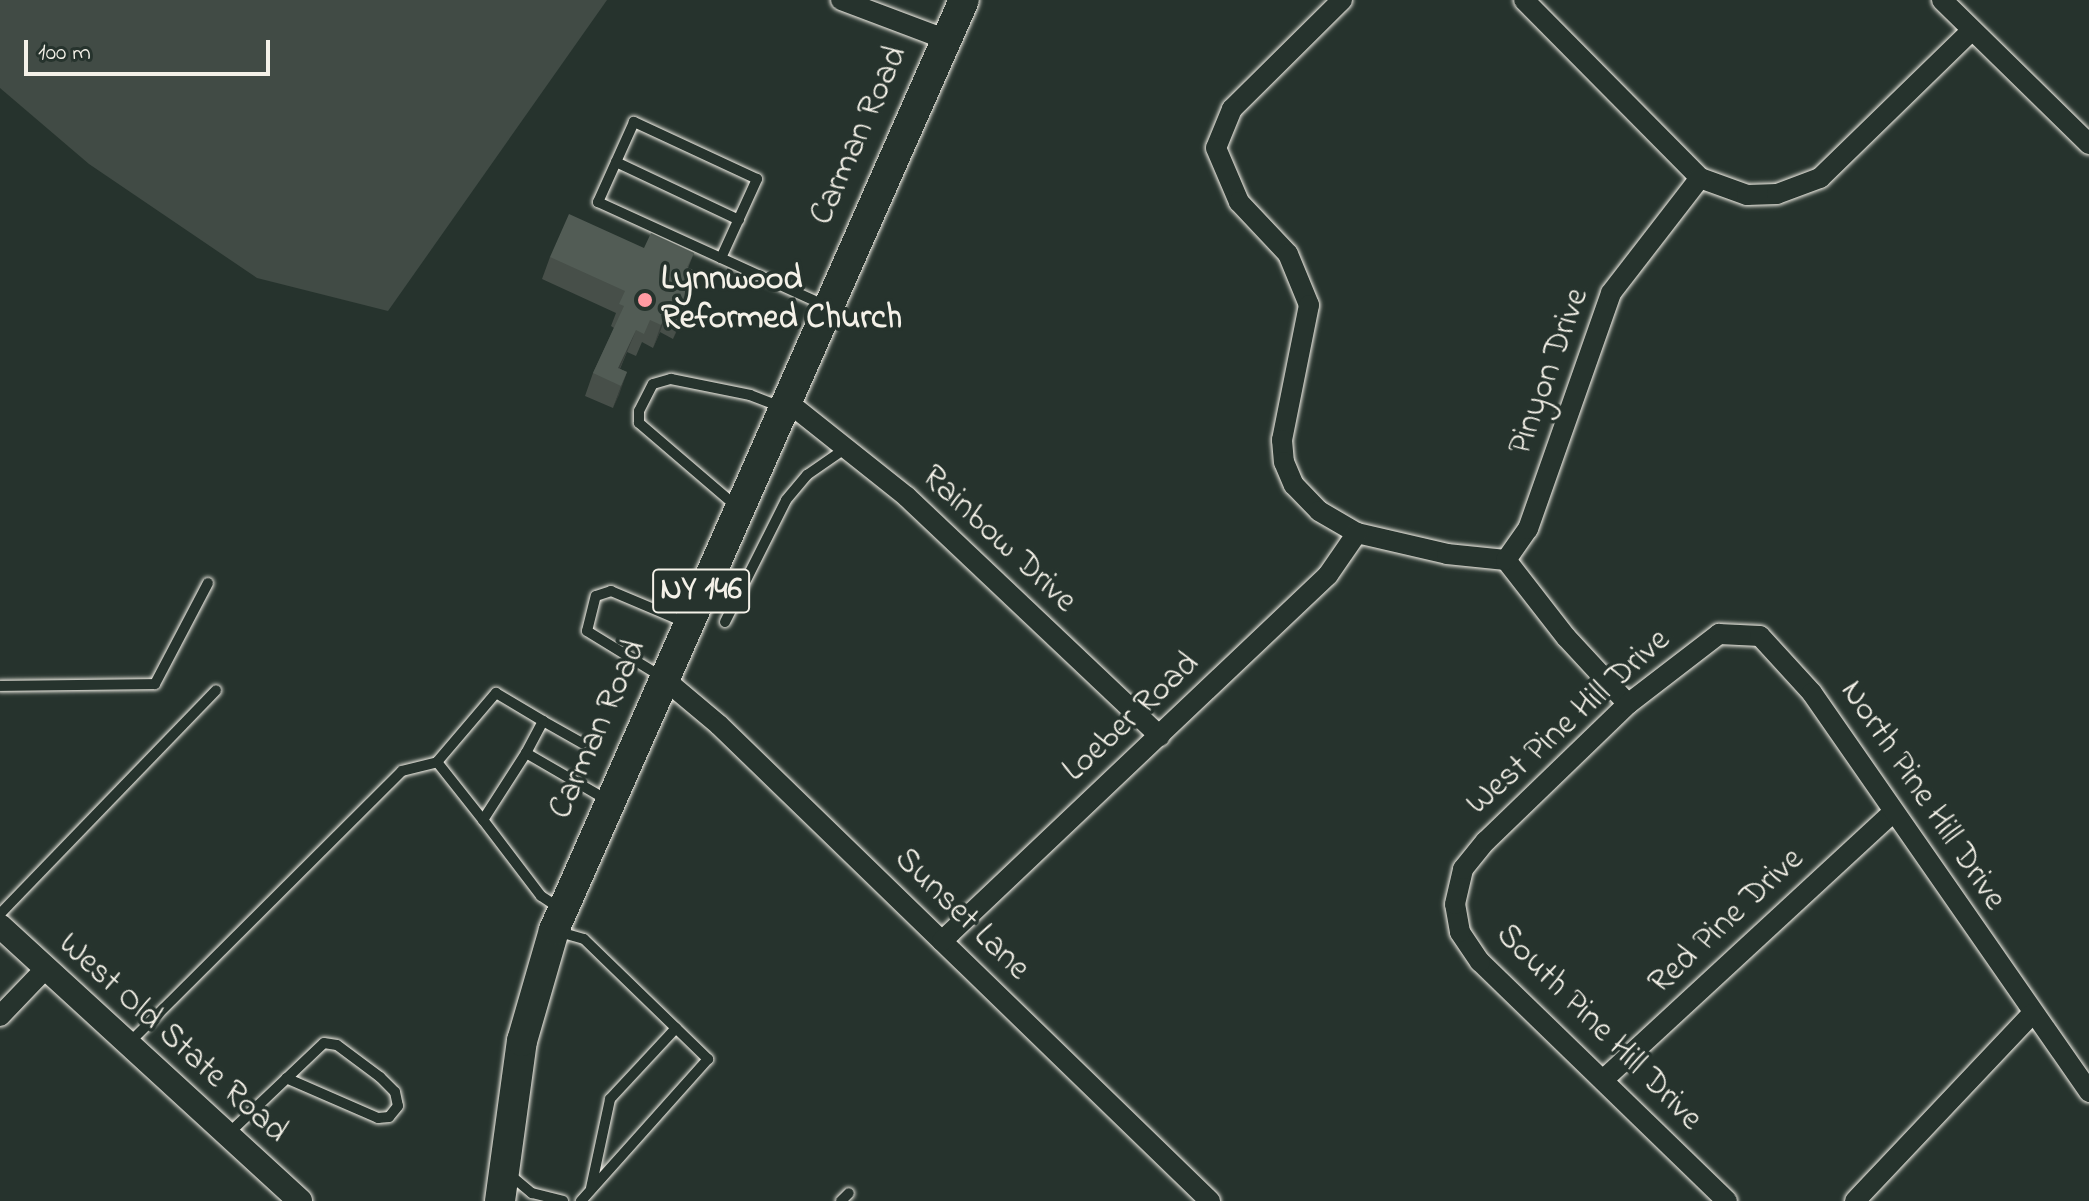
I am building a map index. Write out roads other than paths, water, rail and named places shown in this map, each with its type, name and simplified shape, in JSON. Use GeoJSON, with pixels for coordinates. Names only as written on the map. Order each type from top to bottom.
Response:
{"type":"FeatureCollection","features":[{"type":"Feature","properties":{"kind":"main road","name":"Carman Road"},"geometry":{"type":"LineString","coordinates":[[500,1201],[522,1041],[558,920],[826,306],[964,0]]}},
{"type":"Feature","properties":{"kind":"street"},"geometry":{"type":"LineString","coordinates":[[841,0],[945,39]]}},
{"type":"Feature","properties":{"kind":"street"},"geometry":{"type":"LineString","coordinates":[[1342,0],[1232,109],[1216,148],[1239,202],[1288,254],[1309,305],[1282,440],[1284,462],[1294,485],[1319,511],[1357,533],[1447,554],[1506,560],[1558,627],[1628,704]]}},
{"type":"Feature","properties":{"kind":"street"},"geometry":{"type":"LineString","coordinates":[[1524,0],[1700,178],[1747,195],[1777,194],[1820,178],[1972,30]]}},
{"type":"Feature","properties":{"kind":"street"},"geometry":{"type":"LineString","coordinates":[[1942,0],[2089,144]]}},
{"type":"Feature","properties":{"kind":"street","name":"Pinyon Drive"},"geometry":{"type":"LineString","coordinates":[[1506,560],[1528,529],[1611,293],[1700,178]]}},
{"type":"Feature","properties":{"kind":"street","name":"Rainbow Drive"},"geometry":{"type":"LineString","coordinates":[[783,404],[847,447],[1160,736]]}},
{"type":"Feature","properties":{"kind":"street","name":"Loeber Road"},"geometry":{"type":"LineString","coordinates":[[942,941],[1328,575],[1357,533]]}},
{"type":"Feature","properties":{"kind":"street","name":"West Pine Hill Drive"},"geometry":{"type":"LineString","coordinates":[[1456,885],[1486,841],[1628,704],[1719,634],[1743,632]]}},
{"type":"Feature","properties":{"kind":"street","name":"North Pine Hill Drive"},"geometry":{"type":"LineString","coordinates":[[1743,632],[1760,636],[1782,655],[2089,1092]]}},
{"type":"Feature","properties":{"kind":"street","name":"Sunset Lane"},"geometry":{"type":"LineString","coordinates":[[663,678],[719,725],[1210,1201]]}},
{"type":"Feature","properties":{"kind":"street","name":"Red Pine Drive"},"geometry":{"type":"LineString","coordinates":[[1604,1079],[1893,812]]}},
{"type":"Feature","properties":{"kind":"street","name":"South Pine Hill Drive"},"geometry":{"type":"LineString","coordinates":[[1456,885],[1460,932],[1480,962],[1727,1201]]}},
{"type":"Feature","properties":{"kind":"street","name":"West Old State Road"},"geometry":{"type":"LineString","coordinates":[[0,926],[300,1201]]}},
{"type":"Feature","properties":{"kind":"street"},"geometry":{"type":"LineString","coordinates":[[0,1016],[45,969]]}},
{"type":"Feature","properties":{"kind":"street"},"geometry":{"type":"LineString","coordinates":[[1855,1201],[2032,1014]]}},
{"type":"Feature","properties":{"kind":"lane"},"geometry":{"type":"LineString","coordinates":[[721,258],[757,179],[634,122],[598,202],[826,306]]}},
{"type":"Feature","properties":{"kind":"lane"},"geometry":{"type":"LineString","coordinates":[[616,162],[739,220]]}},
{"type":"Feature","properties":{"kind":"lane"},"geometry":{"type":"LineString","coordinates":[[738,507],[720,497],[639,423],[639,411],[653,384],[671,379],[783,404]]}},
{"type":"Feature","properties":{"kind":"lane"},"geometry":{"type":"LineString","coordinates":[[725,622],[786,500],[807,475],[847,447]]}},
{"type":"Feature","properties":{"kind":"lane"},"geometry":{"type":"LineString","coordinates":[[0,686],[155,684],[208,583]]}},
{"type":"Feature","properties":{"kind":"lane"},"geometry":{"type":"LineString","coordinates":[[663,678],[600,642],[587,631],[587,617],[596,596],[611,591],[687,623]]}},
{"type":"Feature","properties":{"kind":"lane"},"geometry":{"type":"LineString","coordinates":[[0,914],[216,690]]}},
{"type":"Feature","properties":{"kind":"lane"},"geometry":{"type":"LineString","coordinates":[[127,1044],[402,771],[437,762],[496,693],[582,743]]}},
{"type":"Feature","properties":{"kind":"lane"},"geometry":{"type":"LineString","coordinates":[[483,820],[543,721]]}},
{"type":"Feature","properties":{"kind":"lane"},"geometry":{"type":"LineString","coordinates":[[526,753],[610,801]]}},
{"type":"Feature","properties":{"kind":"lane"},"geometry":{"type":"LineString","coordinates":[[437,762],[558,920],[584,939],[708,1059],[581,1201]]}},
{"type":"Feature","properties":{"kind":"lane"},"geometry":{"type":"LineString","coordinates":[[591,1190],[610,1099],[676,1028]]}},
{"type":"Feature","properties":{"kind":"lane"},"geometry":{"type":"LineString","coordinates":[[227,1135],[286,1078],[324,1043],[337,1045],[380,1077],[395,1092],[398,1106],[389,1117],[378,1118],[286,1078]]}},
{"type":"Feature","properties":{"kind":"lane"},"geometry":{"type":"LineString","coordinates":[[503,1166],[516,1184],[563,1201]]}},
{"type":"Feature","properties":{"kind":"place","name":"Lynnwood Reformed Church"},"geometry":{"type":"Point","coordinates":[645,300]}}]}
